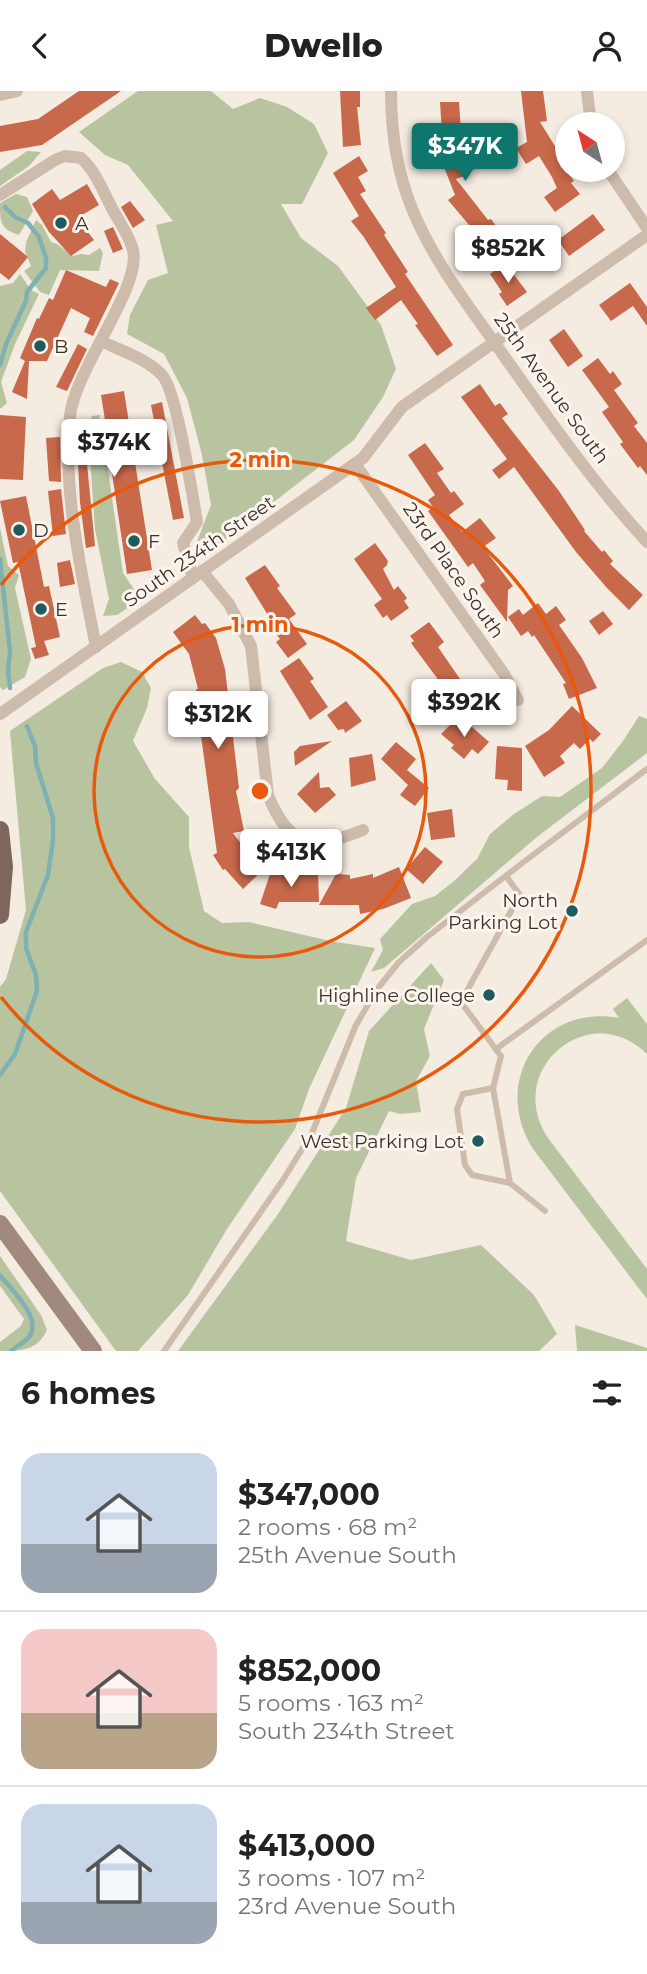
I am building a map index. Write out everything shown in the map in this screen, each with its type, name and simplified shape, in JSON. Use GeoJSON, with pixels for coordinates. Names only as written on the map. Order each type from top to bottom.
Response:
{"type":"FeatureCollection","features":[{"type":"Feature","properties":{"kind":"main road"},"geometry":{"type":"LineString","coordinates":[[0,830],[4,867],[0,915]]}},
{"type":"Feature","properties":{"kind":"street"},"geometry":{"type":"LineString","coordinates":[[0,95],[17,91]]}},
{"type":"Feature","properties":{"kind":"street","name":"25th Avenue South"},"geometry":{"type":"LineString","coordinates":[[391,91],[394,148],[412,208],[434,255],[584,467],[647,542]]}},
{"type":"Feature","properties":{"kind":"street"},"geometry":{"type":"LineString","coordinates":[[587,91],[590,112]]}},
{"type":"Feature","properties":{"kind":"street"},"geometry":{"type":"LineString","coordinates":[[0,195],[44,166],[65,156],[81,158],[92,170],[133,248],[135,269],[78,383],[71,408],[68,443],[77,545],[96,647]]}},
{"type":"Feature","properties":{"kind":"street"},"geometry":{"type":"LineString","coordinates":[[616,182],[647,229]]}},
{"type":"Feature","properties":{"kind":"street","name":"South 234th Street"},"geometry":{"type":"LineString","coordinates":[[0,714],[363,459],[402,407],[647,235]]}},
{"type":"Feature","properties":{"kind":"street"},"geometry":{"type":"LineString","coordinates":[[101,341],[151,365],[165,378],[173,398],[197,522],[183,543],[197,575],[229,604],[251,646],[268,795],[278,818],[289,831],[315,843],[335,841],[363,830]]}},
{"type":"Feature","properties":{"kind":"street","name":"23rd Place South"},"geometry":{"type":"LineString","coordinates":[[355,464],[504,674],[518,700]]}},
{"type":"Feature","properties":{"kind":"street"},"geometry":{"type":"LineString","coordinates":[[0,1224],[93,1351]]}},
{"type":"Feature","properties":{"kind":"lane"},"geometry":{"type":"LineString","coordinates":[[164,1351],[312,1133],[351,1035],[378,988],[399,962],[427,937],[647,769]]}},
{"type":"Feature","properties":{"kind":"lane"},"geometry":{"type":"LineString","coordinates":[[506,876],[520,895],[463,998],[463,1005],[501,1056],[493,1088],[510,1183]]}},
{"type":"Feature","properties":{"kind":"lane"},"geometry":{"type":"LineString","coordinates":[[496,1049],[647,940]]}},
{"type":"Feature","properties":{"kind":"lane"},"geometry":{"type":"LineString","coordinates":[[493,1088],[463,1094],[457,1109],[466,1165],[472,1175],[510,1183],[545,1211]]}},
{"type":"Feature","properties":{"kind":"green space"},"geometry":{"type":"Polygon","coordinates":[[[138,91],[211,91],[233,109],[260,98],[287,107],[314,124],[328,153],[302,204],[281,204],[301,238],[338,266],[381,325],[396,369],[383,397],[354,440],[213,549],[196,544],[211,505],[202,455],[187,398],[164,354],[127,334],[130,315],[148,280],[168,273],[156,225],[173,221],[128,165],[105,155],[79,132],[138,91]]]}},
{"type":"Feature","properties":{"kind":"green space"},"geometry":{"type":"Polygon","coordinates":[[[27,151],[41,152],[29,166],[0,186],[0,170],[27,151]]]}},
{"type":"Feature","properties":{"kind":"green space"},"geometry":{"type":"Polygon","coordinates":[[[16,194],[27,197],[33,211],[19,235],[2,224],[0,215],[0,203],[16,194]]]}},
{"type":"Feature","properties":{"kind":"green space"},"geometry":{"type":"Polygon","coordinates":[[[36,220],[42,225],[51,242],[73,256],[89,255],[100,248],[103,253],[99,271],[60,270],[49,295],[40,292],[24,271],[31,266],[25,252],[26,242],[36,220]]]}},
{"type":"Feature","properties":{"kind":"green space"},"geometry":{"type":"Polygon","coordinates":[[[20,274],[31,290],[39,294],[15,344],[1,382],[7,403],[0,409],[0,286],[13,283],[20,274]]]}},
{"type":"Feature","properties":{"kind":"green space"},"geometry":{"type":"Polygon","coordinates":[[[100,415],[98,441],[100,454],[107,464],[123,573],[136,592],[138,601],[117,615],[103,616],[109,599],[95,529],[88,429],[92,416],[100,415]]]}},
{"type":"Feature","properties":{"kind":"green space"},"geometry":{"type":"Polygon","coordinates":[[[0,528],[8,566],[19,575],[15,588],[31,659],[25,677],[3,690],[0,687],[0,528]]]}},
{"type":"Feature","properties":{"kind":"green space"},"geometry":{"type":"Polygon","coordinates":[[[121,662],[142,672],[151,688],[147,708],[133,741],[155,779],[189,817],[189,847],[204,911],[222,923],[249,922],[330,941],[375,948],[309,1089],[295,1129],[227,1229],[188,1295],[138,1351],[116,1351],[0,1191],[0,987],[6,979],[26,910],[10,731],[103,668],[121,662]]]}},
{"type":"Feature","properties":{"kind":"green space"},"geometry":{"type":"Polygon","coordinates":[[[639,716],[647,719],[647,753],[537,837],[384,968],[371,972],[383,950],[380,939],[412,904],[435,896],[454,881],[477,859],[490,834],[514,814],[542,796],[560,797],[602,768],[639,716]]]}},
{"type":"Feature","properties":{"kind":"green space"},"geometry":{"type":"Polygon","coordinates":[[[431,963],[444,980],[424,1029],[430,1056],[416,1081],[421,1112],[400,1114],[389,1111],[356,1178],[346,1241],[411,1260],[481,1245],[534,1295],[557,1334],[539,1351],[178,1351],[278,1214],[346,1108],[369,1031],[431,963]]]}},
{"type":"Feature","properties":{"kind":"green space"},"geometry":{"type":"Polygon","coordinates":[[[627,998],[647,1024],[647,1054],[624,1038],[601,1034],[578,1038],[559,1049],[544,1067],[536,1088],[537,1113],[548,1138],[647,1269],[647,1299],[533,1149],[521,1124],[518,1098],[521,1074],[531,1053],[546,1036],[566,1023],[591,1017],[619,1018],[613,1009],[627,998]]]}},
{"type":"Feature","properties":{"kind":"green space"},"geometry":{"type":"Polygon","coordinates":[[[0,1256],[41,1315],[47,1330],[33,1346],[15,1351],[0,1351],[0,1342],[21,1326],[24,1319],[0,1286],[0,1256]]]}},
{"type":"Feature","properties":{"kind":"green space"},"geometry":{"type":"Polygon","coordinates":[[[575,1325],[647,1348],[647,1351],[577,1351],[575,1325]]]}},
{"type":"Feature","properties":{"kind":"building"},"geometry":{"type":"Polygon","coordinates":[[[79,91],[121,91],[42,145],[0,152],[0,126],[38,119],[79,91]]]}},
{"type":"Feature","properties":{"kind":"building"},"geometry":{"type":"Polygon","coordinates":[[[340,91],[360,91],[360,107],[357,107],[361,145],[343,147],[340,91]]]}},
{"type":"Feature","properties":{"kind":"building"},"geometry":{"type":"Polygon","coordinates":[[[521,91],[543,91],[547,121],[540,122],[555,146],[555,182],[572,182],[580,194],[555,212],[544,197],[557,188],[552,177],[539,156],[526,164],[516,148],[527,142],[521,91]]]}},
{"type":"Feature","properties":{"kind":"building"},"geometry":{"type":"Polygon","coordinates":[[[440,102],[459,102],[461,132],[450,133],[467,175],[456,179],[511,247],[496,257],[448,200],[455,195],[444,167],[440,169],[433,154],[443,150],[440,102]]]}},
{"type":"Feature","properties":{"kind":"building"},"geometry":{"type":"Polygon","coordinates":[[[359,156],[368,171],[358,177],[366,191],[360,194],[408,272],[405,274],[453,345],[437,356],[401,300],[375,320],[366,308],[396,287],[351,221],[359,216],[333,173],[359,156]]]}},
{"type":"Feature","properties":{"kind":"building","name":"A"},"geometry":{"type":"Polygon","coordinates":[[[87,184],[99,205],[77,218],[94,240],[71,256],[49,232],[32,204],[52,189],[60,200],[87,184]]]}},
{"type":"Feature","properties":{"kind":"building"},"geometry":{"type":"Polygon","coordinates":[[[130,201],[145,220],[133,228],[121,207],[130,201]]]}},
{"type":"Feature","properties":{"kind":"building"},"geometry":{"type":"Polygon","coordinates":[[[593,214],[605,230],[569,256],[558,240],[593,214]]]}},
{"type":"Feature","properties":{"kind":"building"},"geometry":{"type":"Polygon","coordinates":[[[113,227],[123,249],[113,253],[104,231],[113,227]]]}},
{"type":"Feature","properties":{"kind":"building"},"geometry":{"type":"Polygon","coordinates":[[[0,234],[28,257],[9,280],[0,273],[0,234]]]}},
{"type":"Feature","properties":{"kind":"building"},"geometry":{"type":"Polygon","coordinates":[[[505,263],[527,292],[507,306],[499,294],[502,292],[490,274],[505,263]]]}},
{"type":"Feature","properties":{"kind":"building","name":"B"},"geometry":{"type":"Polygon","coordinates":[[[66,270],[106,287],[110,279],[119,283],[93,336],[84,332],[90,318],[71,308],[47,361],[29,361],[27,399],[12,392],[25,361],[20,358],[37,318],[39,319],[49,298],[53,300],[66,270]]]}},
{"type":"Feature","properties":{"kind":"building"},"geometry":{"type":"Polygon","coordinates":[[[630,283],[647,307],[647,326],[633,306],[611,321],[599,305],[630,283]]]}},
{"type":"Feature","properties":{"kind":"building"},"geometry":{"type":"Polygon","coordinates":[[[564,329],[583,356],[568,367],[549,340],[564,329]]]}},
{"type":"Feature","properties":{"kind":"building"},"geometry":{"type":"Polygon","coordinates":[[[78,344],[87,349],[67,391],[56,387],[78,344]]]}},
{"type":"Feature","properties":{"kind":"building"},"geometry":{"type":"Polygon","coordinates":[[[598,358],[610,374],[613,371],[622,384],[614,390],[638,423],[634,426],[647,443],[647,475],[640,466],[638,468],[620,444],[623,442],[602,412],[609,407],[582,370],[598,358]]]}},
{"type":"Feature","properties":{"kind":"building"},"geometry":{"type":"Polygon","coordinates":[[[480,384],[495,406],[500,403],[508,414],[502,418],[559,491],[584,531],[613,561],[610,564],[643,595],[629,610],[576,552],[514,467],[499,479],[492,470],[507,459],[461,397],[480,384]]]}},
{"type":"Feature","properties":{"kind":"building"},"geometry":{"type":"Polygon","coordinates":[[[124,391],[129,423],[124,423],[130,457],[134,456],[152,570],[127,574],[110,460],[87,464],[95,546],[86,548],[77,444],[78,421],[105,420],[101,395],[124,391]]]}},
{"type":"Feature","properties":{"kind":"building"},"geometry":{"type":"Polygon","coordinates":[[[162,402],[184,518],[173,520],[151,405],[162,402]]]}},
{"type":"Feature","properties":{"kind":"building"},"geometry":{"type":"Polygon","coordinates":[[[0,415],[26,417],[23,480],[0,479],[0,415]]]}},
{"type":"Feature","properties":{"kind":"building"},"geometry":{"type":"Polygon","coordinates":[[[60,437],[61,482],[49,481],[46,438],[60,437]]]}},
{"type":"Feature","properties":{"kind":"building"},"geometry":{"type":"Polygon","coordinates":[[[425,443],[444,469],[437,473],[451,493],[454,491],[464,504],[449,515],[462,532],[480,518],[496,538],[483,547],[513,586],[508,590],[507,622],[480,585],[485,581],[473,563],[468,567],[428,511],[433,507],[428,500],[435,495],[408,455],[425,443]]]}},
{"type":"Feature","properties":{"kind":"building"},"geometry":{"type":"Polygon","coordinates":[[[61,489],[66,534],[53,536],[48,491],[61,489]]]}},
{"type":"Feature","properties":{"kind":"building"},"geometry":{"type":"Polygon","coordinates":[[[26,496],[44,587],[49,586],[60,637],[44,641],[49,655],[35,659],[31,648],[36,647],[18,562],[13,563],[0,501],[26,496]]]}},
{"type":"Feature","properties":{"kind":"building"},"geometry":{"type":"Polygon","coordinates":[[[375,543],[388,561],[383,569],[394,590],[398,586],[407,598],[404,601],[409,608],[391,621],[387,615],[383,618],[374,605],[382,599],[354,559],[375,543]]]}},
{"type":"Feature","properties":{"kind":"building"},"geometry":{"type":"Polygon","coordinates":[[[70,560],[75,584],[60,587],[57,563],[70,560]]]}},
{"type":"Feature","properties":{"kind":"building"},"geometry":{"type":"Polygon","coordinates":[[[265,565],[280,586],[277,588],[296,614],[289,619],[307,644],[288,658],[276,642],[280,639],[277,635],[279,633],[245,578],[265,565]]]}},
{"type":"Feature","properties":{"kind":"building"},"geometry":{"type":"Polygon","coordinates":[[[538,603],[546,614],[556,606],[566,620],[559,625],[582,658],[597,688],[569,699],[563,684],[566,683],[534,635],[532,637],[528,631],[521,636],[508,617],[519,609],[523,615],[538,603]]]}},
{"type":"Feature","properties":{"kind":"building"},"geometry":{"type":"Polygon","coordinates":[[[603,611],[613,624],[599,635],[589,621],[603,611]]]}},
{"type":"Feature","properties":{"kind":"building"},"geometry":{"type":"Polygon","coordinates":[[[195,615],[216,638],[225,669],[228,694],[204,717],[230,712],[239,788],[236,791],[244,831],[233,833],[253,860],[264,869],[243,889],[225,869],[223,870],[213,855],[217,853],[199,721],[198,689],[189,654],[173,632],[195,615]]]}},
{"type":"Feature","properties":{"kind":"building"},"geometry":{"type":"Polygon","coordinates":[[[429,622],[444,642],[438,647],[471,695],[457,705],[411,643],[414,641],[410,636],[429,622]]]}},
{"type":"Feature","properties":{"kind":"building"},"geometry":{"type":"Polygon","coordinates":[[[299,658],[314,679],[310,681],[328,707],[310,720],[280,671],[299,658]]]}},
{"type":"Feature","properties":{"kind":"building"},"geometry":{"type":"Polygon","coordinates":[[[346,701],[362,721],[345,733],[344,729],[338,730],[327,715],[346,701]]]}},
{"type":"Feature","properties":{"kind":"building"},"geometry":{"type":"Polygon","coordinates":[[[572,706],[601,734],[593,742],[590,739],[580,749],[574,743],[560,756],[565,763],[544,777],[525,746],[549,730],[572,706]]]}},
{"type":"Feature","properties":{"kind":"building"},"geometry":{"type":"Polygon","coordinates":[[[455,720],[467,731],[471,726],[489,742],[478,754],[472,749],[464,759],[451,748],[454,745],[441,734],[455,720]]]}},
{"type":"Feature","properties":{"kind":"building"},"geometry":{"type":"Polygon","coordinates":[[[332,741],[295,766],[294,752],[300,746],[332,741]]]}},
{"type":"Feature","properties":{"kind":"building"},"geometry":{"type":"Polygon","coordinates":[[[396,742],[416,759],[407,770],[429,788],[415,806],[400,795],[408,785],[381,759],[396,742]]]}},
{"type":"Feature","properties":{"kind":"building"},"geometry":{"type":"Polygon","coordinates":[[[497,746],[522,748],[522,791],[507,790],[508,780],[495,779],[497,746]]]}},
{"type":"Feature","properties":{"kind":"building"},"geometry":{"type":"Polygon","coordinates":[[[372,754],[376,780],[351,787],[349,758],[372,754]]]}},
{"type":"Feature","properties":{"kind":"building"},"geometry":{"type":"Polygon","coordinates":[[[319,772],[320,788],[329,787],[336,795],[315,813],[297,794],[319,772]]]}},
{"type":"Feature","properties":{"kind":"building"},"geometry":{"type":"Polygon","coordinates":[[[452,809],[455,837],[431,840],[427,813],[452,809]]]}},
{"type":"Feature","properties":{"kind":"building"},"geometry":{"type":"Polygon","coordinates":[[[425,847],[443,862],[423,884],[406,869],[425,847]]]}},
{"type":"Feature","properties":{"kind":"building"},"geometry":{"type":"Polygon","coordinates":[[[399,867],[411,898],[383,909],[360,914],[359,905],[319,905],[336,874],[350,875],[350,879],[373,874],[373,878],[399,867]]]}},
{"type":"Feature","properties":{"kind":"building"},"geometry":{"type":"Polygon","coordinates":[[[271,871],[304,875],[304,872],[318,872],[319,902],[279,902],[276,909],[260,904],[271,871]]]}},
{"type":"Feature","properties":{"kind":"waterway"},"geometry":{"type":"LineString","coordinates":[[0,365],[6,344],[26,301],[27,292],[46,268],[46,258],[39,237],[28,223],[15,217],[5,207]]}},
{"type":"Feature","properties":{"kind":"waterway"},"geometry":{"type":"LineString","coordinates":[[0,559],[10,652],[10,688]]}},
{"type":"Feature","properties":{"kind":"waterway"},"geometry":{"type":"LineString","coordinates":[[0,1075],[15,1054],[37,991],[36,975],[26,948],[26,932],[48,875],[53,840],[53,818],[36,763],[35,746],[27,726]]}},
{"type":"Feature","properties":{"kind":"waterway"},"geometry":{"type":"LineString","coordinates":[[0,1275],[24,1305],[32,1321],[29,1337],[11,1351]]}},
{"type":"Feature","properties":{"kind":"place","name":"A"},"geometry":{"type":"Point","coordinates":[61,223]}},
{"type":"Feature","properties":{"kind":"place","name":"B"},"geometry":{"type":"Point","coordinates":[40,346]}},
{"type":"Feature","properties":{"kind":"place","name":"D"},"geometry":{"type":"Point","coordinates":[19,530]}},
{"type":"Feature","properties":{"kind":"place","name":"F"},"geometry":{"type":"Point","coordinates":[134,541]}},
{"type":"Feature","properties":{"kind":"place","name":"E"},"geometry":{"type":"Point","coordinates":[41,609]}},
{"type":"Feature","properties":{"kind":"place","name":"North Parking Lot"},"geometry":{"type":"Point","coordinates":[572,911]}},
{"type":"Feature","properties":{"kind":"place","name":"Highline College"},"geometry":{"type":"Point","coordinates":[489,995]}},
{"type":"Feature","properties":{"kind":"place","name":"West Parking Lot"},"geometry":{"type":"Point","coordinates":[478,1141]}}]}
